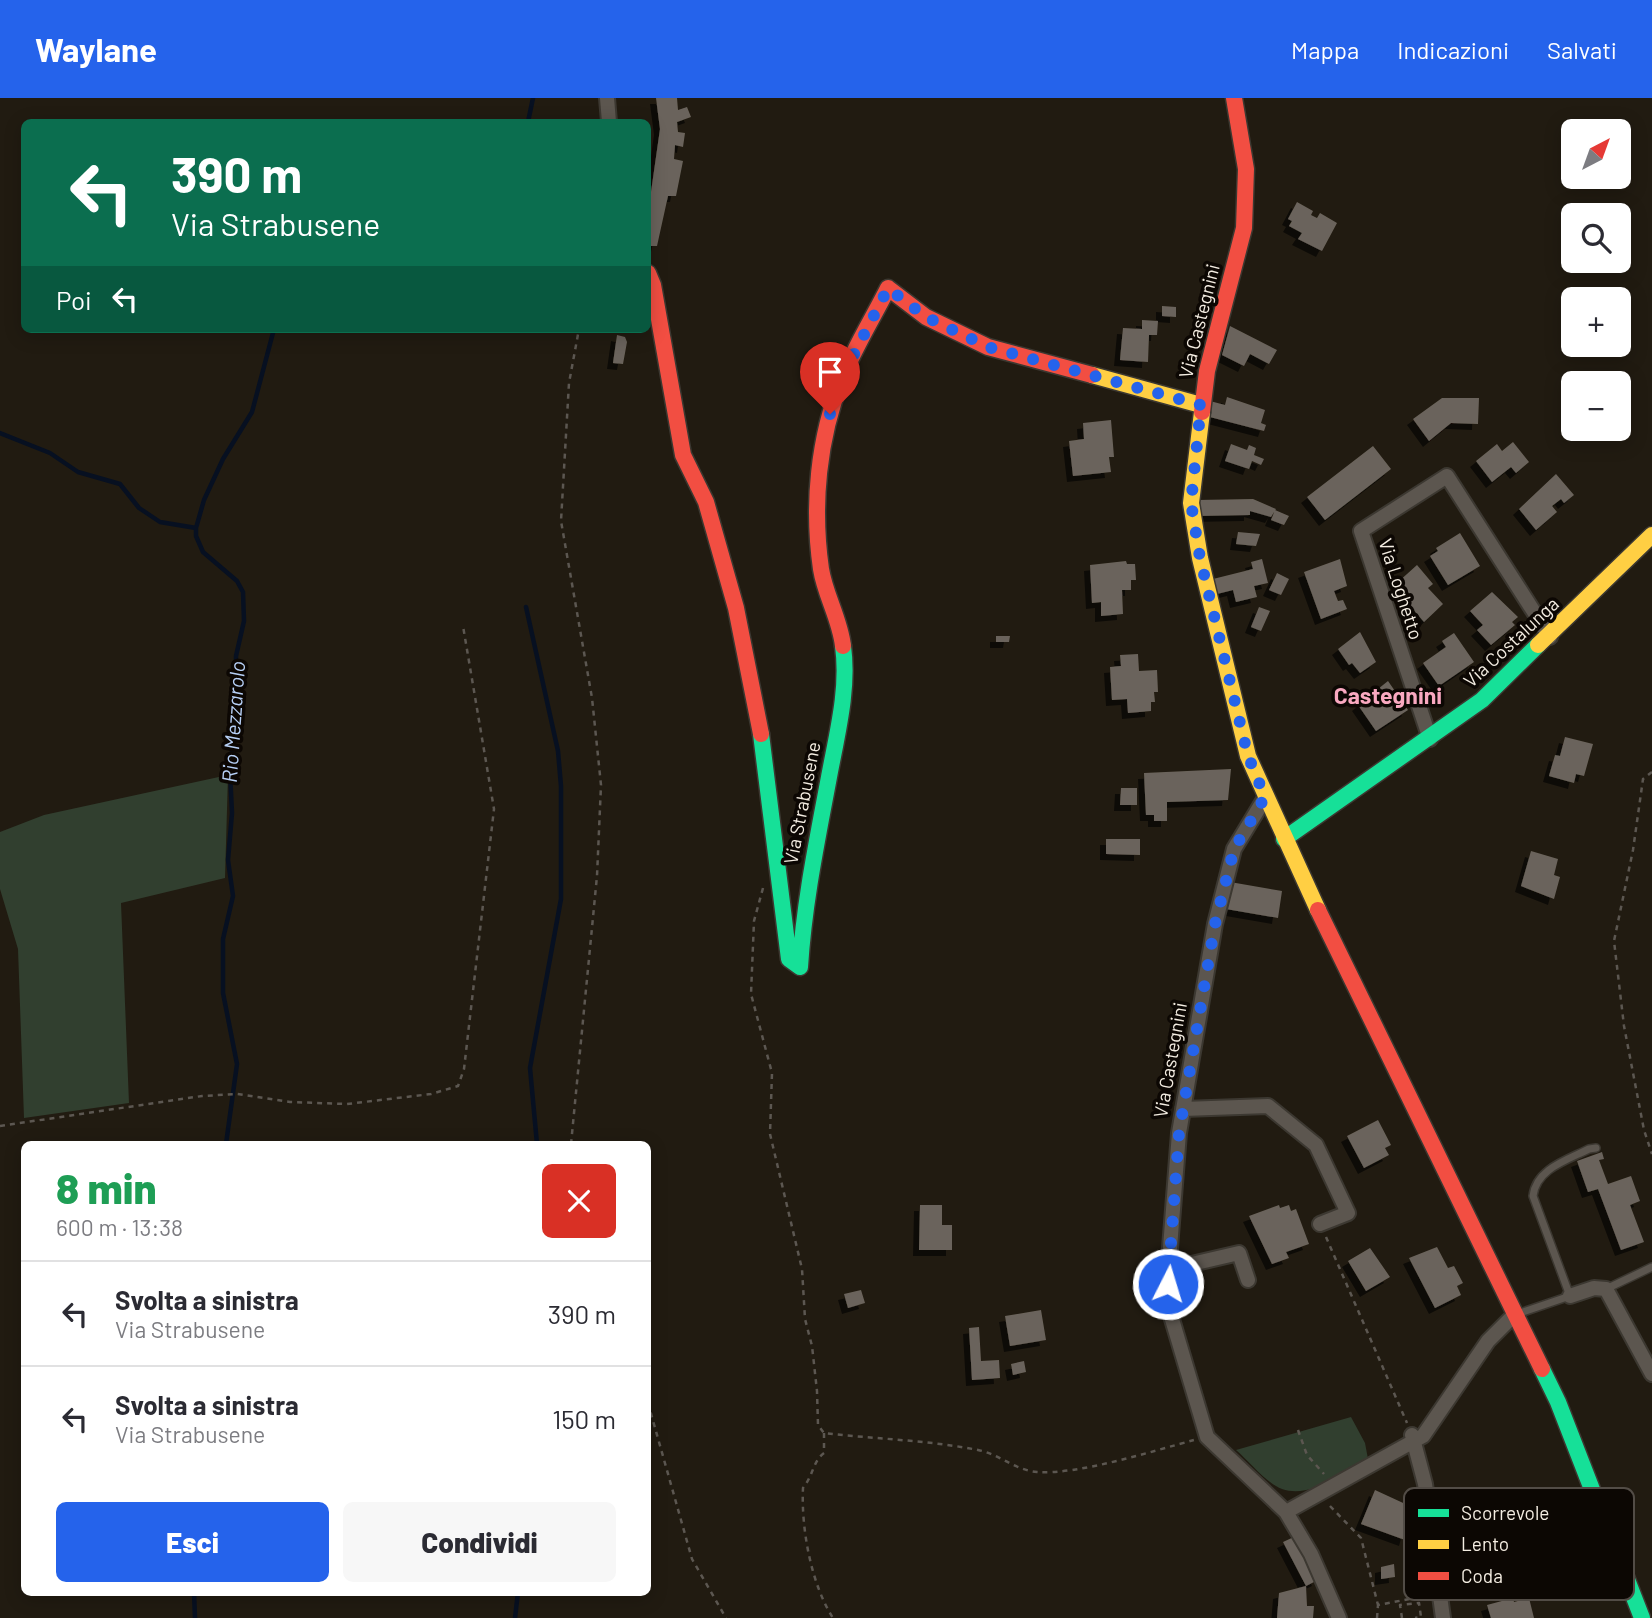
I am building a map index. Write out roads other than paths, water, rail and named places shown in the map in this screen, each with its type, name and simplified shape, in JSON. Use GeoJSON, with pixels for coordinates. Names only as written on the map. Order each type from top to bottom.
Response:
{"type":"FeatureCollection","features":[{"type":"Feature","properties":{"kind":"street"},"geometry":{"type":"LineString","coordinates":[[607,98],[609,119]]}},
{"type":"Feature","properties":{"kind":"street","name":"Via Castegnini"},"geometry":{"type":"LineString","coordinates":[[1234,98],[1247,169],[1244,228],[1201,405],[1191,503],[1200,558],[1248,756],[1284,839],[1513,1316],[1558,1402],[1591,1488]]}},
{"type":"Feature","properties":{"kind":"street","name":"Via Strabusene"},"geometry":{"type":"LineString","coordinates":[[651,286],[670,370],[683,455],[706,502],[736,608],[764,749],[789,959],[800,967],[803,912],[839,723],[846,668],[840,622],[821,571],[817,503],[824,432],[842,378],[888,288],[926,317],[988,347],[1201,405]]}},
{"type":"Feature","properties":{"kind":"street","name":"Via Loghetto"},"geometry":{"type":"LineString","coordinates":[[1430,739],[1361,531],[1447,476],[1550,637]]}},
{"type":"Feature","properties":{"kind":"street","name":"Via Costalunga"},"geometry":{"type":"LineString","coordinates":[[1284,839],[1482,700],[1550,637],[1652,535]]}},
{"type":"Feature","properties":{"kind":"street","name":"Via Castegnini"},"geometry":{"type":"LineString","coordinates":[[1265,797],[1234,849],[1215,924],[1183,1109],[1166,1299],[1211,1433],[1286,1513],[1311,1554],[1339,1618]]}},
{"type":"Feature","properties":{"kind":"street"},"geometry":{"type":"LineString","coordinates":[[1183,1109],[1268,1106],[1316,1145],[1349,1213],[1320,1224]]}},
{"type":"Feature","properties":{"kind":"street"},"geometry":{"type":"LineString","coordinates":[[1170,1269],[1239,1253],[1248,1280]]}},
{"type":"Feature","properties":{"kind":"street"},"geometry":{"type":"LineString","coordinates":[[1570,1296],[1594,1288],[1606,1289],[1652,1374]]}},
{"type":"Feature","properties":{"kind":"street"},"geometry":{"type":"LineString","coordinates":[[1286,1513],[1423,1436],[1488,1341],[1513,1316]]}},
{"type":"Feature","properties":{"kind":"street"},"geometry":{"type":"LineString","coordinates":[[1414,1439],[1426,1488]]}},
{"type":"Feature","properties":{"kind":"street","name":"Via Castegnini"},"geometry":{"type":"LineString","coordinates":[[1634,1597],[1642,1618]]}},
{"type":"Feature","properties":{"kind":"street"},"geometry":{"type":"LineString","coordinates":[[1440,1600],[1443,1618]]}},
{"type":"Feature","properties":{"kind":"lane"},"geometry":{"type":"LineString","coordinates":[[1513,1316],[1570,1296],[1533,1196],[1534,1187],[1548,1171],[1589,1149],[1596,1148]]}},
{"type":"Feature","properties":{"kind":"lane"},"geometry":{"type":"LineString","coordinates":[[1606,1289],[1652,1267]]}},
{"type":"Feature","properties":{"kind":"waterway","name":"Rio Mezzarolo"},"geometry":{"type":"LineString","coordinates":[[529,119],[533,98]]}},
{"type":"Feature","properties":{"kind":"waterway","name":"Rio Mezzarolo"},"geometry":{"type":"LineString","coordinates":[[226,1141],[237,1064],[223,993],[223,939],[233,896],[228,860],[232,813],[230,772],[236,711],[236,656],[244,621],[243,592],[237,581],[203,552],[196,536],[196,528],[204,500],[223,459],[252,412],[273,333]]}},
{"type":"Feature","properties":{"kind":"waterway"},"geometry":{"type":"LineString","coordinates":[[0,433],[50,453],[78,472],[120,484],[139,508],[160,522],[196,528]]}},
{"type":"Feature","properties":{"kind":"waterway"},"geometry":{"type":"LineString","coordinates":[[526,607],[558,751],[561,786],[561,899],[530,1068],[537,1141]]}},
{"type":"Feature","properties":{"kind":"waterway","name":"Rio Mezzarolo"},"geometry":{"type":"LineString","coordinates":[[194,1596],[195,1618]]}},
{"type":"Feature","properties":{"kind":"waterway"},"geometry":{"type":"LineString","coordinates":[[515,1618],[518,1596]]}},
{"type":"Feature","properties":{"kind":"district","name":"Castegnini"},"geometry":{"type":"Point","coordinates":[1388,696]}}]}
